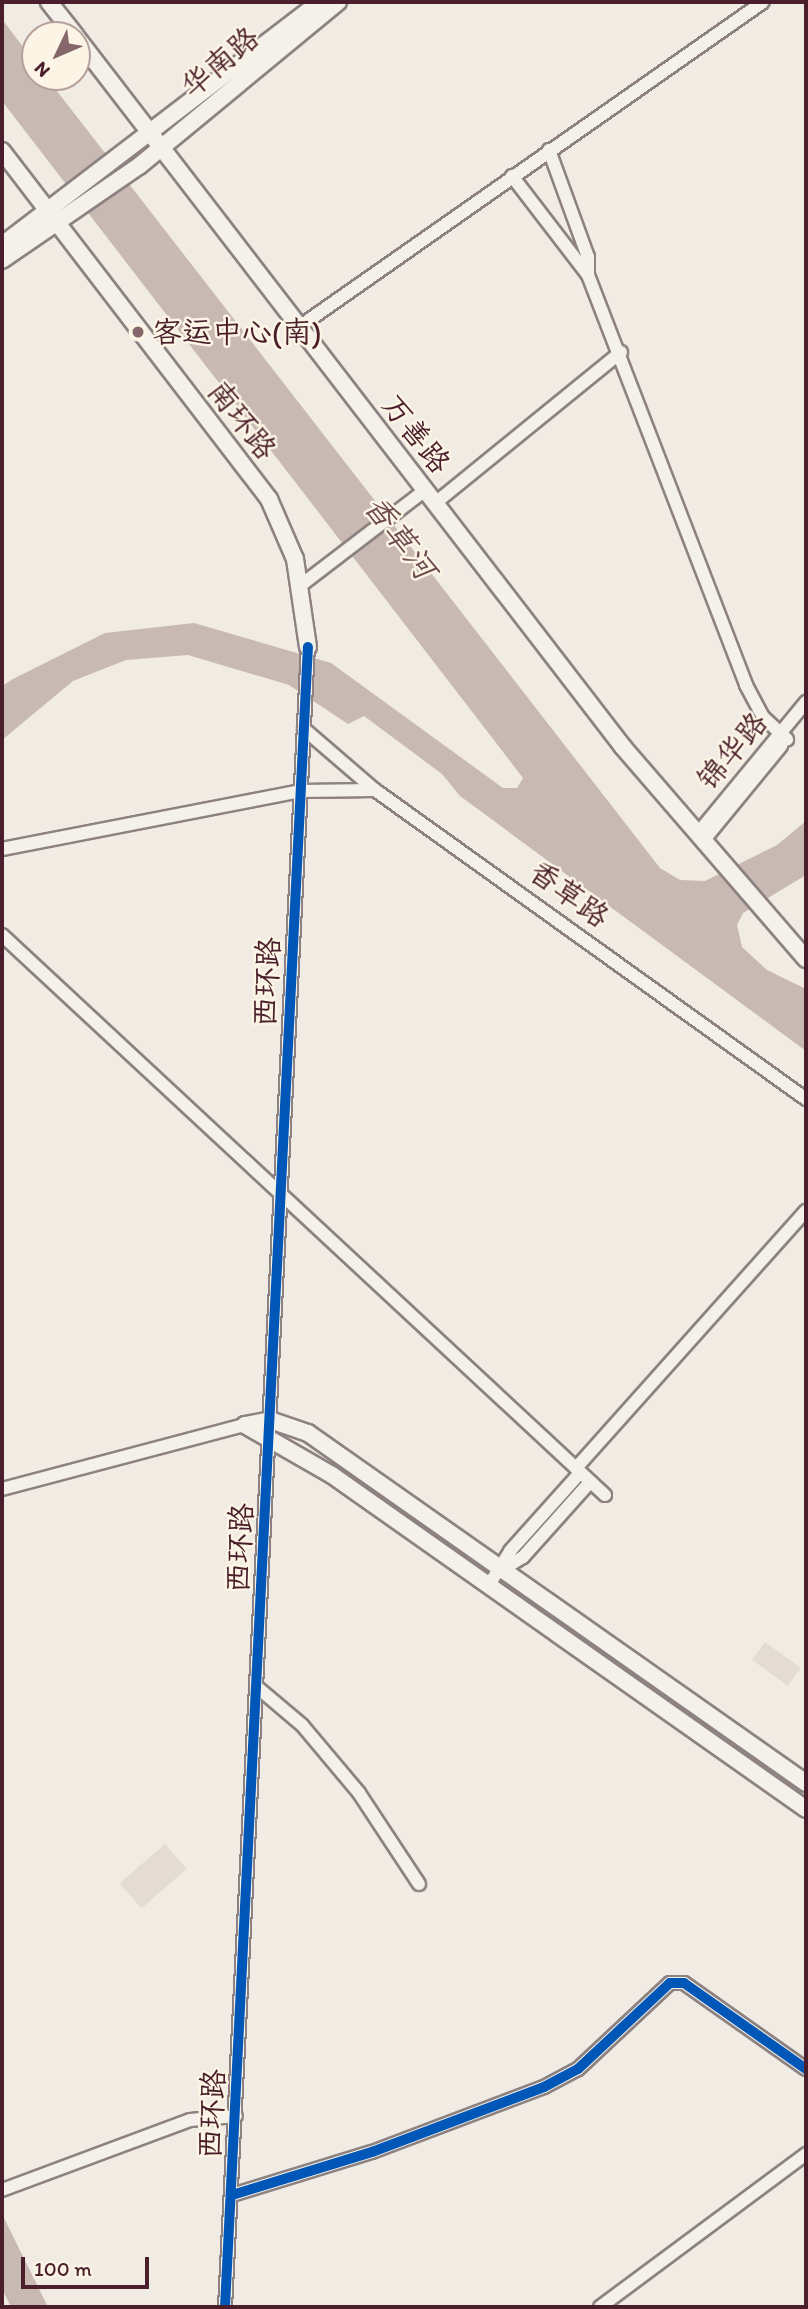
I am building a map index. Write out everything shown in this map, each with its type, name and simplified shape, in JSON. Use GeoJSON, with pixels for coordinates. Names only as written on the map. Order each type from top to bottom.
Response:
{"type":"FeatureCollection","features":[{"type":"Feature","properties":{"kind":"main road","name":"万善路"},"geometry":{"type":"LineString","coordinates":[[49,2],[64,21]]}},
{"type":"Feature","properties":{"kind":"main road","name":"华南路"},"geometry":{"type":"LineString","coordinates":[[59,226],[139,166],[156,142],[320,2]]}},
{"type":"Feature","properties":{"kind":"main road","name":"华南路"},"geometry":{"type":"LineString","coordinates":[[47,211],[125,150],[156,142],[338,2]]}},
{"type":"Feature","properties":{"kind":"main road","name":"万善路"},"geometry":{"type":"LineString","coordinates":[[91,56],[429,498],[701,837],[767,914],[804,952]]}},
{"type":"Feature","properties":{"kind":"main road","name":"南环路"},"geometry":{"type":"LineString","coordinates":[[2,151],[269,499],[301,585],[308,647]]}},
{"type":"Feature","properties":{"kind":"main road"},"geometry":{"type":"LineString","coordinates":[[2,245],[47,211]]}},
{"type":"Feature","properties":{"kind":"main road"},"geometry":{"type":"LineString","coordinates":[[2,260],[59,226]]}},
{"type":"Feature","properties":{"kind":"main road"},"geometry":{"type":"LineString","coordinates":[[245,1425],[271,1420],[308,1433],[806,1783]]}},
{"type":"Feature","properties":{"kind":"main road"},"geometry":{"type":"LineString","coordinates":[[245,1425],[270,1437],[489,1585],[806,1809]]}},
{"type":"Feature","properties":{"kind":"street"},"geometry":{"type":"LineString","coordinates":[[299,327],[548,150],[763,2]]}},
{"type":"Feature","properties":{"kind":"street"},"geometry":{"type":"LineString","coordinates":[[548,150],[588,257],[588,275]]}},
{"type":"Feature","properties":{"kind":"street"},"geometry":{"type":"LineString","coordinates":[[512,176],[588,275],[621,352],[741,672],[762,717],[783,736]]}},
{"type":"Feature","properties":{"kind":"street"},"geometry":{"type":"LineString","coordinates":[[301,585],[396,513],[429,498],[621,352]]}},
{"type":"Feature","properties":{"kind":"street"},"geometry":{"type":"LineString","coordinates":[[301,791],[308,647]]}},
{"type":"Feature","properties":{"kind":"street","name":"锦华路"},"geometry":{"type":"LineString","coordinates":[[701,837],[783,736],[806,702]]}},
{"type":"Feature","properties":{"kind":"street","name":"锦华路"},"geometry":{"type":"LineString","coordinates":[[783,736],[806,715]]}},
{"type":"Feature","properties":{"kind":"street","name":"香草路"},"geometry":{"type":"LineString","coordinates":[[304,729],[375,790],[806,1099]]}},
{"type":"Feature","properties":{"kind":"street"},"geometry":{"type":"LineString","coordinates":[[2,849],[301,791],[375,790]]}},
{"type":"Feature","properties":{"kind":"street","name":"西环路"},"geometry":{"type":"LineString","coordinates":[[225,2307],[233,2195],[301,791]]}},
{"type":"Feature","properties":{"kind":"street"},"geometry":{"type":"LineString","coordinates":[[2,935],[282,1192],[605,1495]]}},
{"type":"Feature","properties":{"kind":"street"},"geometry":{"type":"LineString","coordinates":[[489,1585],[502,1569],[510,1551],[582,1474],[806,1211]]}},
{"type":"Feature","properties":{"kind":"street"},"geometry":{"type":"LineString","coordinates":[[2,1489],[245,1425]]}},
{"type":"Feature","properties":{"kind":"street"},"geometry":{"type":"LineString","coordinates":[[257,1687],[302,1725],[359,1793],[419,1884]]}},
{"type":"Feature","properties":{"kind":"street"},"geometry":{"type":"LineString","coordinates":[[233,2195],[372,2152],[544,2087],[578,2069],[670,1983],[684,1983],[806,2069]]}},
{"type":"Feature","properties":{"kind":"street"},"geometry":{"type":"LineString","coordinates":[[2,2189],[190,2120],[236,2116]]}},
{"type":"Feature","properties":{"kind":"street"},"geometry":{"type":"LineString","coordinates":[[600,2307],[806,2154]]}},
{"type":"Feature","properties":{"kind":"shaded area"},"geometry":{"type":"Polygon","coordinates":[[[765,1642],[801,1668],[788,1686],[752,1660],[765,1642]]]}},
{"type":"Feature","properties":{"kind":"shaded area"},"geometry":{"type":"Polygon","coordinates":[[[165,1844],[187,1869],[141,1908],[120,1883],[165,1844]]]}},
{"type":"Feature","properties":{"kind":"water","name":"香草河"},"geometry":{"type":"Polygon","coordinates":[[[2,19],[21,44],[21,91],[57,91],[660,868],[680,880],[705,881],[777,845],[806,821],[806,875],[743,913],[737,925],[742,947],[767,970],[806,989],[806,1051],[460,796],[442,774],[364,716],[348,724],[289,685],[188,655],[126,660],[73,681],[2,740],[2,686],[13,679],[105,633],[194,623],[331,663],[503,788],[517,788],[523,778],[2,101],[2,19]]]}},
{"type":"Feature","properties":{"kind":"water"},"geometry":{"type":"Polygon","coordinates":[[[2,2214],[48,2307],[11,2307],[2,2289],[2,2214]]]}},
{"type":"Feature","properties":{"kind":"cycle path"},"geometry":{"type":"LineString","coordinates":[[225,2307],[308,647]]}},
{"type":"Feature","properties":{"kind":"cycle path"},"geometry":{"type":"LineString","coordinates":[[232,2195],[372,2152],[544,2087],[578,2069],[670,1983],[684,1983],[806,2069]]}},
{"type":"Feature","properties":{"kind":"place","name":"客运中心(南)"},"geometry":{"type":"Point","coordinates":[138,332]}}]}
